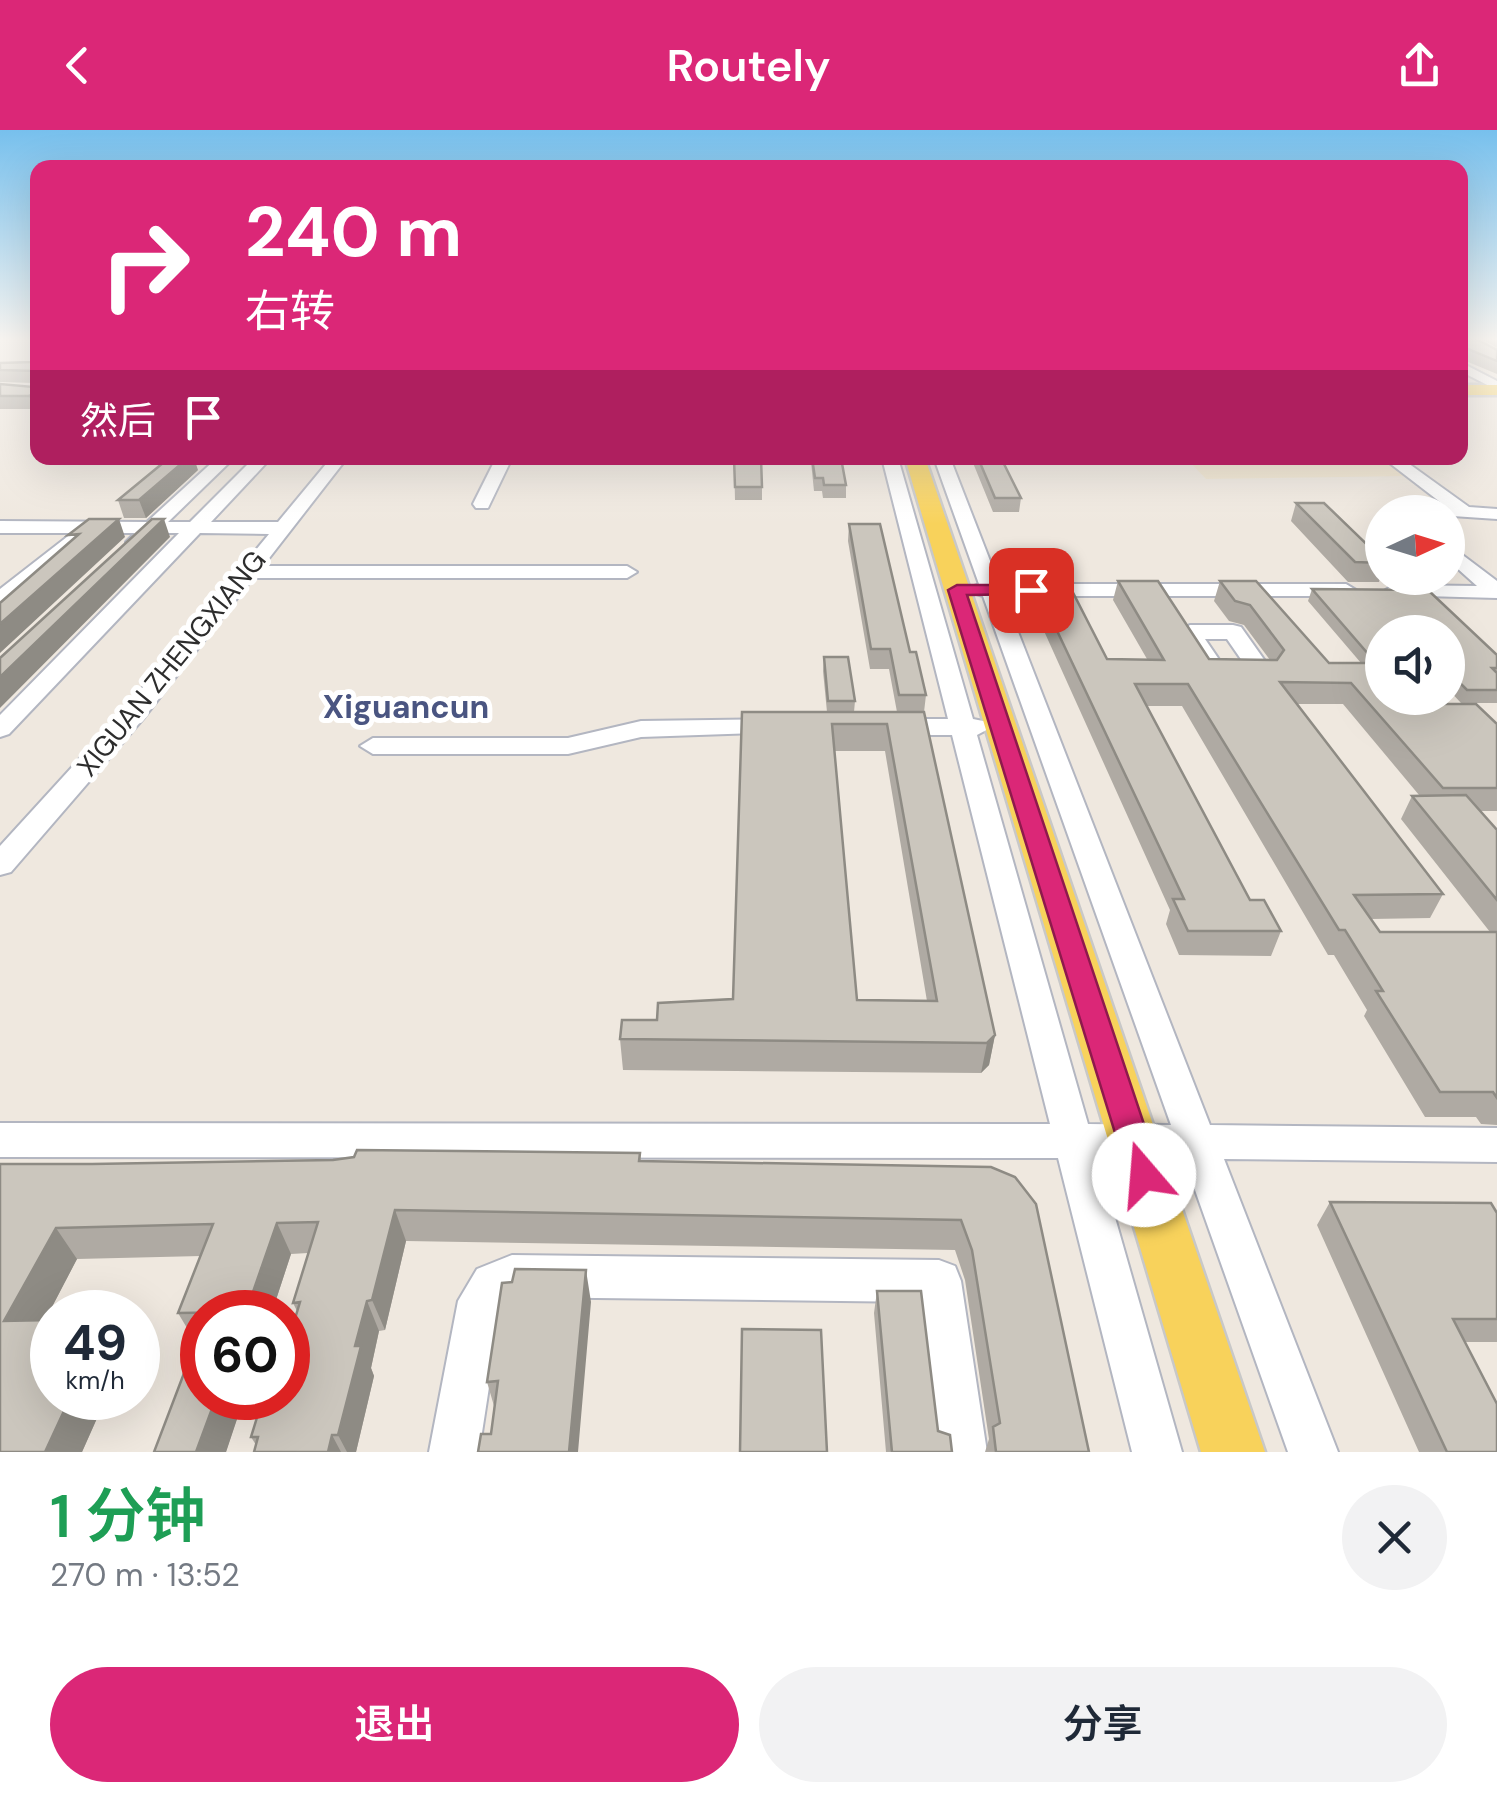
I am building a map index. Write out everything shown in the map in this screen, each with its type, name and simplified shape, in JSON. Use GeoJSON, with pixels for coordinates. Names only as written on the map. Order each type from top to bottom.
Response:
{"type":"FeatureCollection","features":[{"type":"Feature","properties":{"kind":"main road"},"geometry":{"type":"LineString","coordinates":[[918,465],[974,590],[982,727],[1133,1140],[1233,1452]]}},
{"type":"Feature","properties":{"kind":"street"},"geometry":{"type":"LineString","coordinates":[[114,563],[219,465]]}},
{"type":"Feature","properties":{"kind":"street"},"geometry":{"type":"LineString","coordinates":[[0,729],[257,465]]}},
{"type":"Feature","properties":{"kind":"street","name":"XIGUAN ZHENGXIANG"},"geometry":{"type":"LineString","coordinates":[[0,865],[134,714],[332,465]]}},
{"type":"Feature","properties":{"kind":"street"},"geometry":{"type":"LineString","coordinates":[[482,504],[501,465]]}},
{"type":"Feature","properties":{"kind":"street"},"geometry":{"type":"LineString","coordinates":[[892,465],[982,727],[1073,1140],[1156,1452]]}},
{"type":"Feature","properties":{"kind":"street"},"geometry":{"type":"LineString","coordinates":[[944,465],[974,590],[1197,1141],[1313,1452]]}},
{"type":"Feature","properties":{"kind":"street"},"geometry":{"type":"LineString","coordinates":[[1401,465],[1442,495]]}},
{"type":"Feature","properties":{"kind":"street"},"geometry":{"type":"LineString","coordinates":[[1465,510],[1497,514]]}},
{"type":"Feature","properties":{"kind":"street"},"geometry":{"type":"LineString","coordinates":[[0,527],[282,528]]}},
{"type":"Feature","properties":{"kind":"street"},"geometry":{"type":"LineString","coordinates":[[0,599],[91,527]]}},
{"type":"Feature","properties":{"kind":"street"},"geometry":{"type":"LineString","coordinates":[[1465,565],[1497,592]]}},
{"type":"Feature","properties":{"kind":"street"},"geometry":{"type":"LineString","coordinates":[[247,572],[627,572]]}},
{"type":"Feature","properties":{"kind":"street"},"geometry":{"type":"LineString","coordinates":[[974,590],[1497,592]]}},
{"type":"Feature","properties":{"kind":"street"},"geometry":{"type":"LineString","coordinates":[[1190,590],[1219,632]]}},
{"type":"Feature","properties":{"kind":"street"},"geometry":{"type":"LineString","coordinates":[[1208,661],[1190,632],[1234,632],[1262,673]]}},
{"type":"Feature","properties":{"kind":"street"},"geometry":{"type":"LineString","coordinates":[[373,746],[568,746],[640,729],[805,727]]}},
{"type":"Feature","properties":{"kind":"street"},"geometry":{"type":"LineString","coordinates":[[864,727],[982,727]]}},
{"type":"Feature","properties":{"kind":"street"},"geometry":{"type":"LineString","coordinates":[[0,1140],[1133,1140],[1497,1145]]}},
{"type":"Feature","properties":{"kind":"street"},"geometry":{"type":"LineString","coordinates":[[454,1452],[480,1302],[494,1284],[512,1276],[939,1281],[962,1452]]}},
{"type":"Feature","properties":{"kind":"shaded area"},"geometry":{"type":"Polygon","coordinates":[[[1193,465],[1396,465],[1411,476],[1206,479],[1193,465]]]}},
{"type":"Feature","properties":{"kind":"building"},"geometry":{"type":"Polygon","coordinates":[[[160,465],[180,465],[139,500],[118,500],[160,465]]]}},
{"type":"Feature","properties":{"kind":"building"},"geometry":{"type":"Polygon","coordinates":[[[734,465],[761,465],[762,487],[735,487],[734,465]]]}},
{"type":"Feature","properties":{"kind":"building"},"geometry":{"type":"Polygon","coordinates":[[[813,465],[842,465],[846,485],[824,485],[823,478],[815,478],[813,465]]]}},
{"type":"Feature","properties":{"kind":"building"},"geometry":{"type":"Polygon","coordinates":[[[981,465],[1004,465],[1021,498],[995,498],[981,465]]]}},
{"type":"Feature","properties":{"kind":"building"},"geometry":{"type":"Polygon","coordinates":[[[1296,503],[1324,503],[1365,543],[1365,562],[1355,562],[1296,503]]]}},
{"type":"Feature","properties":{"kind":"building"},"geometry":{"type":"Polygon","coordinates":[[[89,519],[119,519],[0,624],[0,603],[79,534],[68,535],[89,519]]]}},
{"type":"Feature","properties":{"kind":"building"},"geometry":{"type":"Polygon","coordinates":[[[152,519],[164,519],[0,677],[0,658],[152,519]]]}},
{"type":"Feature","properties":{"kind":"building"},"geometry":{"type":"Polygon","coordinates":[[[849,524],[880,524],[910,652],[916,652],[926,695],[899,695],[890,649],[871,649],[849,524]]]}},
{"type":"Feature","properties":{"kind":"building"},"geometry":{"type":"Polygon","coordinates":[[[1033,580],[1067,581],[1107,659],[1164,660],[1118,581],[1158,581],[1209,659],[1277,660],[1284,650],[1250,605],[1235,601],[1220,581],[1256,581],[1329,663],[1365,663],[1365,699],[1351,683],[1280,682],[1443,894],[1354,895],[1380,932],[1497,932],[1497,1098],[1493,1092],[1440,1092],[1376,991],[1383,991],[1345,930],[1339,930],[1188,684],[1135,684],[1250,900],[1264,900],[1281,931],[1188,931],[1173,899],[1184,899],[1033,580]]]}},
{"type":"Feature","properties":{"kind":"building"},"geometry":{"type":"Polygon","coordinates":[[[1312,589],[1365,589],[1365,595],[1433,595],[1455,615],[1365,615],[1365,650],[1312,589]]]}},
{"type":"Feature","properties":{"kind":"building"},"geometry":{"type":"Polygon","coordinates":[[[1465,625],[1497,655],[1497,668],[1492,668],[1497,673],[1497,690],[1467,690],[1465,625]]]}},
{"type":"Feature","properties":{"kind":"building"},"geometry":{"type":"Polygon","coordinates":[[[824,657],[848,657],[855,701],[828,701],[824,657]]]}},
{"type":"Feature","properties":{"kind":"building"},"geometry":{"type":"Polygon","coordinates":[[[1465,704],[1476,704],[1497,724],[1497,788],[1443,788],[1379,715],[1465,715],[1465,704]]]}},
{"type":"Feature","properties":{"kind":"building"},"geometry":{"type":"Polygon","coordinates":[[[742,712],[924,712],[995,1035],[987,1043],[620,1039],[622,1020],[657,1020],[658,1003],[733,999],[742,712]],[[832,724],[857,1000],[937,1001],[887,724],[832,724]]]}},
{"type":"Feature","properties":{"kind":"building"},"geometry":{"type":"Polygon","coordinates":[[[1466,795],[1497,830],[1497,900],[1412,796],[1466,795]]]}},
{"type":"Feature","properties":{"kind":"building"},"geometry":{"type":"Polygon","coordinates":[[[357,1150],[640,1153],[639,1161],[991,1167],[1015,1177],[1036,1204],[1089,1452],[996,1452],[993,1427],[1000,1423],[972,1250],[961,1220],[395,1210],[372,1300],[367,1301],[355,1346],[361,1346],[338,1435],[332,1435],[328,1452],[254,1452],[258,1437],[251,1437],[256,1420],[310,1420],[310,1290],[297,1290],[318,1222],[277,1223],[254,1290],[187,1290],[213,1224],[56,1228],[4,1321],[30,1320],[30,1420],[60,1420],[45,1452],[0,1452],[0,1164],[354,1157],[357,1150]]]}},
{"type":"Feature","properties":{"kind":"building"},"geometry":{"type":"Polygon","coordinates":[[[1330,1202],[1491,1203],[1497,1213],[1497,1319],[1453,1319],[1497,1404],[1497,1452],[1447,1452],[1330,1202]]]}},
{"type":"Feature","properties":{"kind":"building"},"geometry":{"type":"Polygon","coordinates":[[[515,1269],[586,1270],[569,1452],[478,1452],[481,1434],[491,1434],[498,1381],[487,1382],[502,1283],[512,1282],[515,1269]]]}},
{"type":"Feature","properties":{"kind":"building"},"geometry":{"type":"Polygon","coordinates":[[[877,1291],[921,1291],[938,1431],[950,1435],[952,1452],[892,1452],[877,1291]]]}},
{"type":"Feature","properties":{"kind":"building"},"geometry":{"type":"Polygon","coordinates":[[[742,1329],[821,1330],[827,1452],[740,1452],[742,1329]]]}},
{"type":"Feature","properties":{"kind":"building"},"geometry":{"type":"Polygon","coordinates":[[[180,1384],[180,1420],[208,1420],[196,1452],[154,1452],[180,1384]]]}},
{"type":"Feature","properties":{"kind":"district","name":"Xiguancun"},"geometry":{"type":"Point","coordinates":[406,707]}},
{"type":"Feature","properties":{"kind":"route"},"geometry":{"type":"LineString","coordinates":[[1031,590],[957,590],[1144,1175]]}}]}
